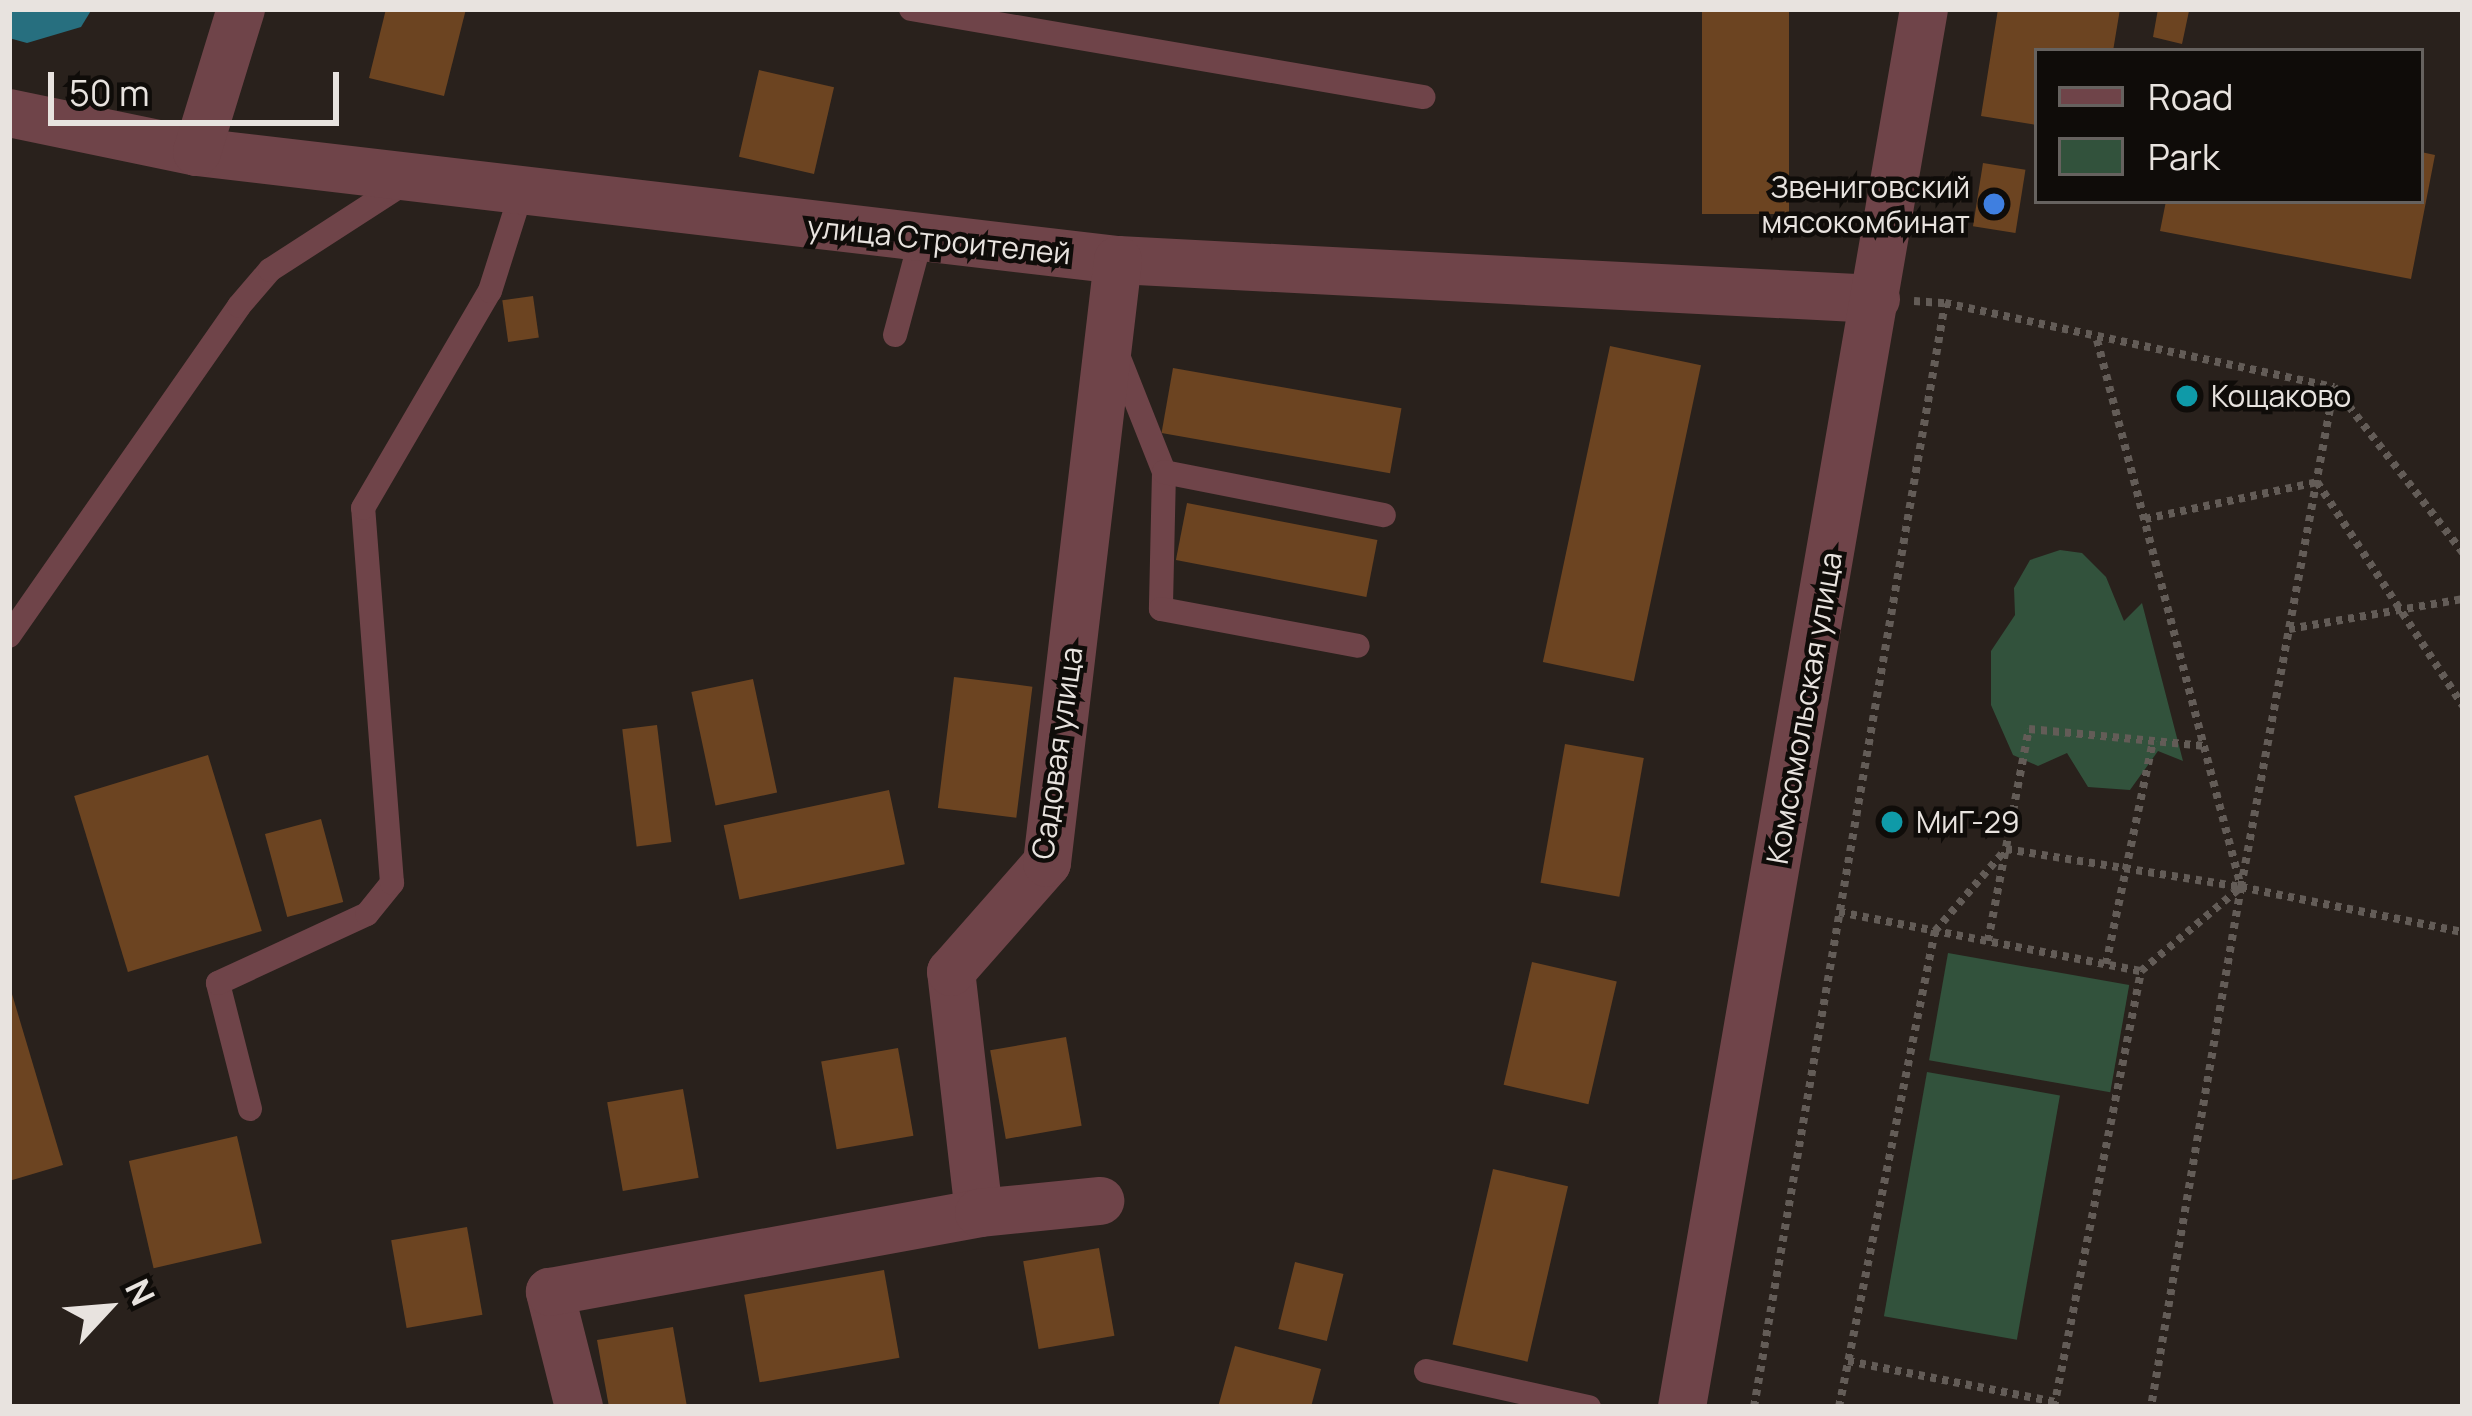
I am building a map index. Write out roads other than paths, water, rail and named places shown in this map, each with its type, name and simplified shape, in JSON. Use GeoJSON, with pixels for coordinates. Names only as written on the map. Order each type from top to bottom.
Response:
{"type":"FeatureCollection","features":[{"type":"Feature","properties":{"kind":"street"},"geometry":{"type":"LineString","coordinates":[[196,152],[241,9]]}},
{"type":"Feature","properties":{"kind":"street","name":"Комсомольская улица"},"geometry":{"type":"LineString","coordinates":[[1682,1407],[1924,9]]}},
{"type":"Feature","properties":{"kind":"street","name":"улица Строителей"},"geometry":{"type":"LineString","coordinates":[[9,113],[196,152],[520,194],[1118,260],[1876,299]]}},
{"type":"Feature","properties":{"kind":"street","name":"Садовая улица"},"geometry":{"type":"LineString","coordinates":[[979,1213],[951,972],[1047,863],[1118,260]]}},
{"type":"Feature","properties":{"kind":"street"},"geometry":{"type":"LineString","coordinates":[[579,1407],[550,1292],[979,1213],[1100,1201]]}},
{"type":"Feature","properties":{"kind":"lane"},"geometry":{"type":"LineString","coordinates":[[911,9],[1423,98]]}},
{"type":"Feature","properties":{"kind":"lane"},"geometry":{"type":"LineString","coordinates":[[9,636],[239,306],[270,270],[412,178]]}},
{"type":"Feature","properties":{"kind":"lane"},"geometry":{"type":"LineString","coordinates":[[250,1109],[218,982],[368,914],[392,883],[363,508],[490,291],[520,194]]}},
{"type":"Feature","properties":{"kind":"lane"},"geometry":{"type":"LineString","coordinates":[[895,335],[921,238]]}},
{"type":"Feature","properties":{"kind":"lane"},"geometry":{"type":"LineString","coordinates":[[1109,335],[1164,472],[1161,609],[1358,646]]}},
{"type":"Feature","properties":{"kind":"lane"},"geometry":{"type":"LineString","coordinates":[[1164,472],[1384,514]]}},
{"type":"Feature","properties":{"kind":"lane"},"geometry":{"type":"LineString","coordinates":[[1426,1371],[1589,1407]]}},
{"type":"Feature","properties":{"kind":"water"},"geometry":{"type":"Polygon","coordinates":[[[9,9],[92,9],[81,27],[27,43],[9,38],[9,9]]]}},
{"type":"Feature","properties":{"kind":"place","name":"Звениговский мясокомбинат"},"geometry":{"type":"Point","coordinates":[1994,204]}},
{"type":"Feature","properties":{"kind":"place","name":"Кощаково"},"geometry":{"type":"Point","coordinates":[2187,396]}},
{"type":"Feature","properties":{"kind":"place","name":"МиГ-29"},"geometry":{"type":"Point","coordinates":[1892,822]}}]}
